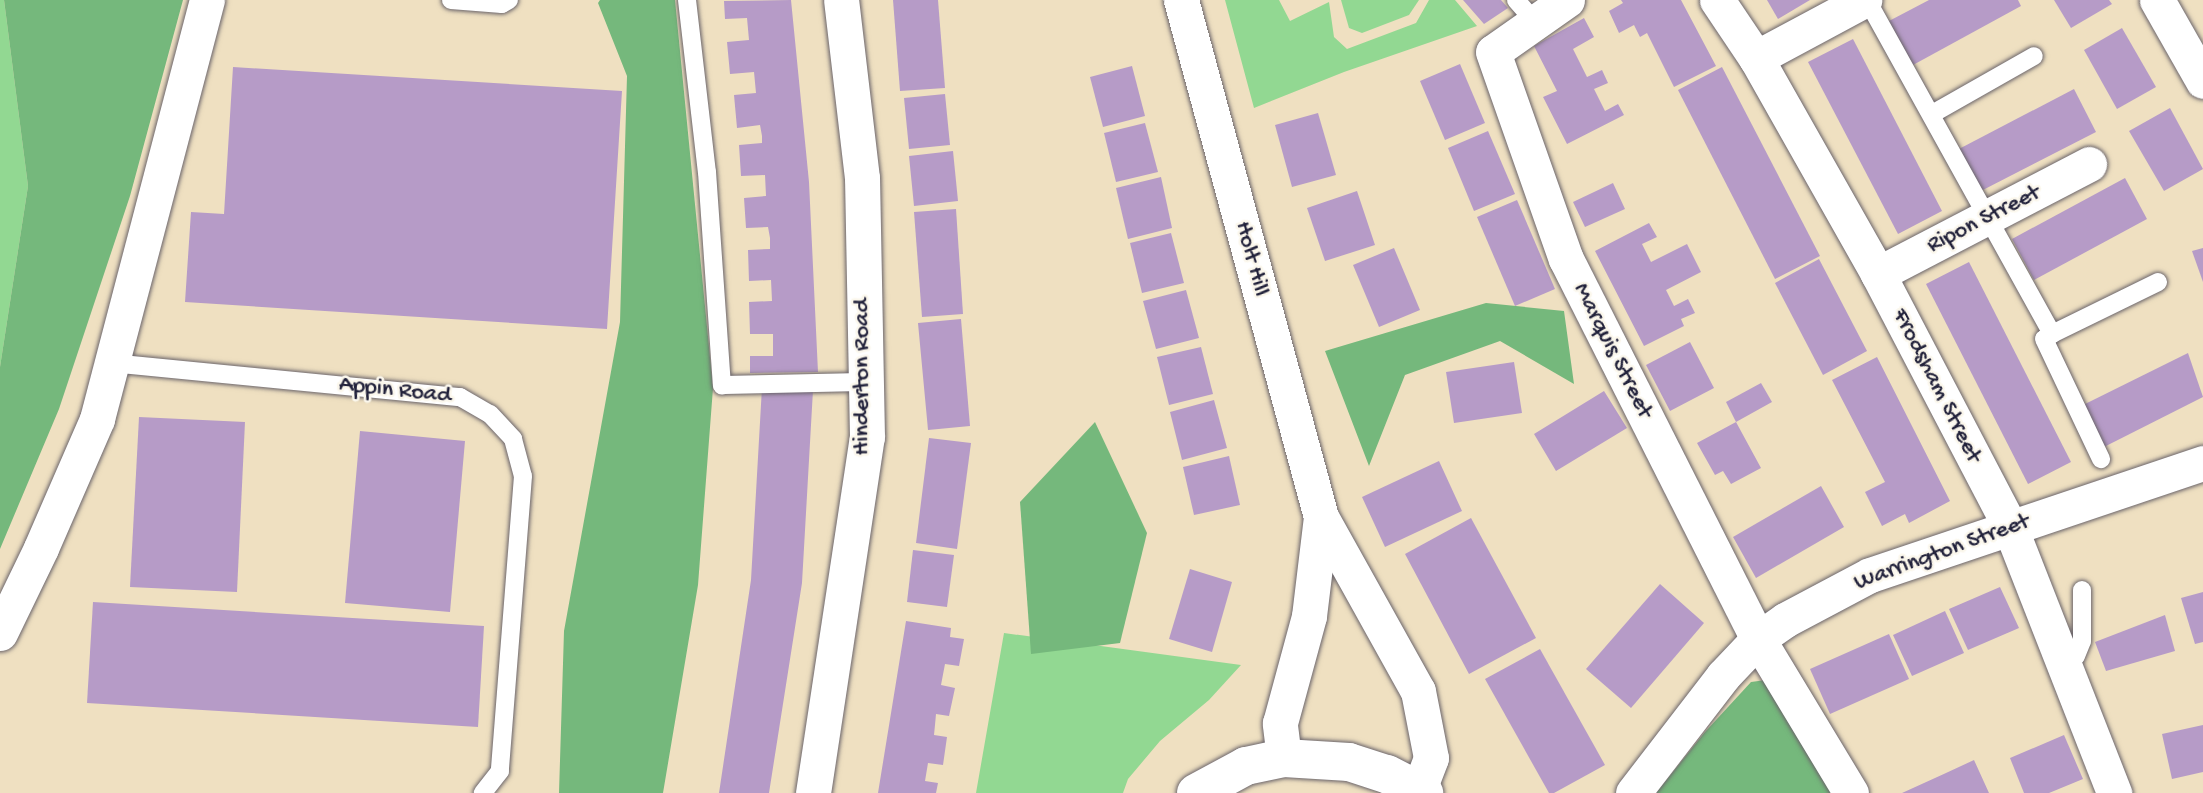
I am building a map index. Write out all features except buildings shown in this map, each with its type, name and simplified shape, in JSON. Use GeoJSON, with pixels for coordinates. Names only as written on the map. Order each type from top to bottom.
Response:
{"type":"FeatureCollection","features":[{"type":"Feature","properties":{"kind":"main road"},"geometry":{"type":"LineString","coordinates":[[1203,791],[1246,766],[1284,758],[1349,762],[1422,791]]}},
{"type":"Feature","properties":{"kind":"street"},"geometry":{"type":"LineString","coordinates":[[0,633],[41,548],[97,419],[206,0]]}},
{"type":"Feature","properties":{"kind":"street","name":"Hinderton Road"},"geometry":{"type":"LineString","coordinates":[[813,793],[867,437],[862,178],[841,0]]}},
{"type":"Feature","properties":{"kind":"street","name":"Holt Hill"},"geometry":{"type":"LineString","coordinates":[[1181,0],[1321,517],[1418,691],[1431,758],[1422,791]]}},
{"type":"Feature","properties":{"kind":"street"},"geometry":{"type":"LineString","coordinates":[[1525,11],[1567,0]]}},
{"type":"Feature","properties":{"kind":"street","name":"Frodsham Street"},"geometry":{"type":"LineString","coordinates":[[1717,0],[1756,58],[1878,274],[2010,527],[2114,793]]}},
{"type":"Feature","properties":{"kind":"street"},"geometry":{"type":"LineString","coordinates":[[1756,58],[1866,0]]}},
{"type":"Feature","properties":{"kind":"street"},"geometry":{"type":"LineString","coordinates":[[2157,0],[2203,81]]}},
{"type":"Feature","properties":{"kind":"street","name":"Marquis Street"},"geometry":{"type":"LineString","coordinates":[[1525,11],[1493,52],[1566,259],[1758,639],[1851,793]]}},
{"type":"Feature","properties":{"kind":"street","name":"Ripon Street"},"geometry":{"type":"LineString","coordinates":[[1878,274],[1987,220],[2089,164]]}},
{"type":"Feature","properties":{"kind":"street","name":"Warrington Street"},"geometry":{"type":"LineString","coordinates":[[1633,793],[1723,676],[1758,639],[1785,620],[1870,575],[2203,463]]}},
{"type":"Feature","properties":{"kind":"street","name":"Holt Hill"},"geometry":{"type":"LineString","coordinates":[[1284,758],[1280,723],[1309,616],[1321,517]]}},
{"type":"Feature","properties":{"kind":"lane"},"geometry":{"type":"LineString","coordinates":[[451,0],[502,4],[509,0]]}},
{"type":"Feature","properties":{"kind":"lane"},"geometry":{"type":"LineString","coordinates":[[687,0],[707,172],[722,385],[864,382]]}},
{"type":"Feature","properties":{"kind":"lane"},"geometry":{"type":"LineString","coordinates":[[1866,0],[1932,114],[1987,220],[2052,334]]}},
{"type":"Feature","properties":{"kind":"lane"},"geometry":{"type":"LineString","coordinates":[[1932,114],[2034,56]]}},
{"type":"Feature","properties":{"kind":"lane"},"geometry":{"type":"LineString","coordinates":[[2101,459],[2044,339],[2158,282]]}},
{"type":"Feature","properties":{"kind":"lane","name":"Appin Road"},"geometry":{"type":"LineString","coordinates":[[111,363],[460,397],[491,414],[513,439],[523,476],[500,771],[483,793]]}},
{"type":"Feature","properties":{"kind":"lane"},"geometry":{"type":"LineString","coordinates":[[2063,666],[2076,656],[2081,641],[2082,590]]}},
{"type":"Feature","properties":{"kind":"green space"},"geometry":{"type":"Polygon","coordinates":[[[0,0],[4,0],[28,186],[0,367],[0,0]]]}},
{"type":"Feature","properties":{"kind":"green space"},"geometry":{"type":"Polygon","coordinates":[[[4,0],[183,0],[130,196],[59,409],[0,549],[0,367],[28,186],[4,0]]]}},
{"type":"Feature","properties":{"kind":"green space"},"geometry":{"type":"Polygon","coordinates":[[[600,0],[675,0],[713,388],[698,585],[663,793],[559,793],[564,631],[620,322],[627,76],[598,3],[600,0]]]}},
{"type":"Feature","properties":{"kind":"green space"},"geometry":{"type":"Polygon","coordinates":[[[1225,0],[1279,0],[1290,21],[1329,2],[1334,37],[1347,49],[1416,23],[1429,0],[1455,0],[1477,26],[1344,72],[1254,108],[1225,0]]]}},
{"type":"Feature","properties":{"kind":"green space"},"geometry":{"type":"Polygon","coordinates":[[[1341,0],[1419,0],[1409,15],[1362,33],[1349,28],[1341,0]]]}},
{"type":"Feature","properties":{"kind":"green space"},"geometry":{"type":"Polygon","coordinates":[[[1486,303],[1564,311],[1574,384],[1500,341],[1405,375],[1369,466],[1325,351],[1486,303]]]}},
{"type":"Feature","properties":{"kind":"green space"},"geometry":{"type":"Polygon","coordinates":[[[1095,422],[1147,533],[1120,643],[1031,654],[1020,502],[1095,422]]]}},
{"type":"Feature","properties":{"kind":"green space"},"geometry":{"type":"Polygon","coordinates":[[[1004,633],[1241,665],[1209,700],[1160,741],[1128,779],[1123,793],[976,793],[1004,633]]]}},
{"type":"Feature","properties":{"kind":"green space"},"geometry":{"type":"Polygon","coordinates":[[[1766,680],[1834,793],[1656,793],[1705,732],[1751,682],[1766,680]]]}}]}
